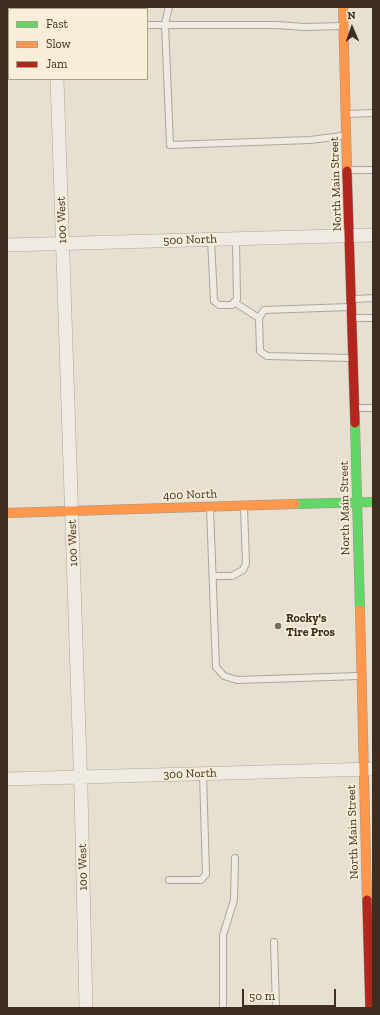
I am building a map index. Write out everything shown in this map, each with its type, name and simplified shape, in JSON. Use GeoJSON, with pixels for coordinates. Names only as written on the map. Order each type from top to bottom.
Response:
{"type":"FeatureCollection","features":[{"type":"Feature","properties":{"kind":"main road","name":"North Main Street"},"geometry":{"type":"LineString","coordinates":[[343,7],[357,502],[364,653],[361,676],[368,769],[370,1008]]}},
{"type":"Feature","properties":{"kind":"main road","name":"400 North"},"geometry":{"type":"LineString","coordinates":[[7,513],[373,502]]}},
{"type":"Feature","properties":{"kind":"street","name":"100 West"},"geometry":{"type":"LineString","coordinates":[[57,80],[81,777],[86,1008]]}},
{"type":"Feature","properties":{"kind":"street","name":"500 North"},"geometry":{"type":"LineString","coordinates":[[7,245],[373,235]]}},
{"type":"Feature","properties":{"kind":"street","name":"300 North"},"geometry":{"type":"LineString","coordinates":[[7,779],[368,769]]}},
{"type":"Feature","properties":{"kind":"lane"},"geometry":{"type":"LineString","coordinates":[[169,7],[165,24],[170,145],[310,140],[346,135]]}},
{"type":"Feature","properties":{"kind":"lane"},"geometry":{"type":"LineString","coordinates":[[148,24],[343,26]]}},
{"type":"Feature","properties":{"kind":"lane"},"geometry":{"type":"LineString","coordinates":[[345,114],[373,113]]}},
{"type":"Feature","properties":{"kind":"lane"},"geometry":{"type":"LineString","coordinates":[[347,170],[373,170]]}},
{"type":"Feature","properties":{"kind":"lane"},"geometry":{"type":"LineString","coordinates":[[211,239],[214,301],[219,305],[232,305],[237,299],[236,239]]}},
{"type":"Feature","properties":{"kind":"lane"},"geometry":{"type":"LineString","coordinates":[[353,358],[267,356],[260,351],[259,318],[264,310],[352,303],[373,298]]}},
{"type":"Feature","properties":{"kind":"lane"},"geometry":{"type":"LineString","coordinates":[[234,302],[259,318]]}},
{"type":"Feature","properties":{"kind":"lane"},"geometry":{"type":"LineString","coordinates":[[352,318],[373,318]]}},
{"type":"Feature","properties":{"kind":"lane"},"geometry":{"type":"LineString","coordinates":[[355,408],[373,408]]}},
{"type":"Feature","properties":{"kind":"lane"},"geometry":{"type":"LineString","coordinates":[[212,576],[232,576],[243,570],[246,563],[244,505]]}},
{"type":"Feature","properties":{"kind":"lane"},"geometry":{"type":"LineString","coordinates":[[210,506],[216,667],[224,676],[237,680],[361,676]]}},
{"type":"Feature","properties":{"kind":"lane"},"geometry":{"type":"LineString","coordinates":[[169,880],[201,880],[206,874],[203,774]]}},
{"type":"Feature","properties":{"kind":"lane"},"geometry":{"type":"LineString","coordinates":[[223,1008],[223,935],[234,900],[235,858]]}},
{"type":"Feature","properties":{"kind":"lane"},"geometry":{"type":"LineString","coordinates":[[274,942],[276,1008]]}},
{"type":"Feature","properties":{"kind":"traffic: fast"},"geometry":{"type":"LineString","coordinates":[[355,423],[360,610]]}},
{"type":"Feature","properties":{"kind":"traffic: fast"},"geometry":{"type":"LineString","coordinates":[[295,504],[373,502]]}},
{"type":"Feature","properties":{"kind":"traffic: slow"},"geometry":{"type":"LineString","coordinates":[[343,7],[347,171]]}},
{"type":"Feature","properties":{"kind":"traffic: slow"},"geometry":{"type":"LineString","coordinates":[[7,513],[295,504]]}},
{"type":"Feature","properties":{"kind":"traffic: slow"},"geometry":{"type":"LineString","coordinates":[[360,610],[367,900]]}},
{"type":"Feature","properties":{"kind":"traffic: jam"},"geometry":{"type":"LineString","coordinates":[[347,171],[355,423]]}},
{"type":"Feature","properties":{"kind":"traffic: jam"},"geometry":{"type":"LineString","coordinates":[[367,900],[370,1008]]}},
{"type":"Feature","properties":{"kind":"place","name":"Rocky's Tire Pros"},"geometry":{"type":"Point","coordinates":[278,626]}}]}
